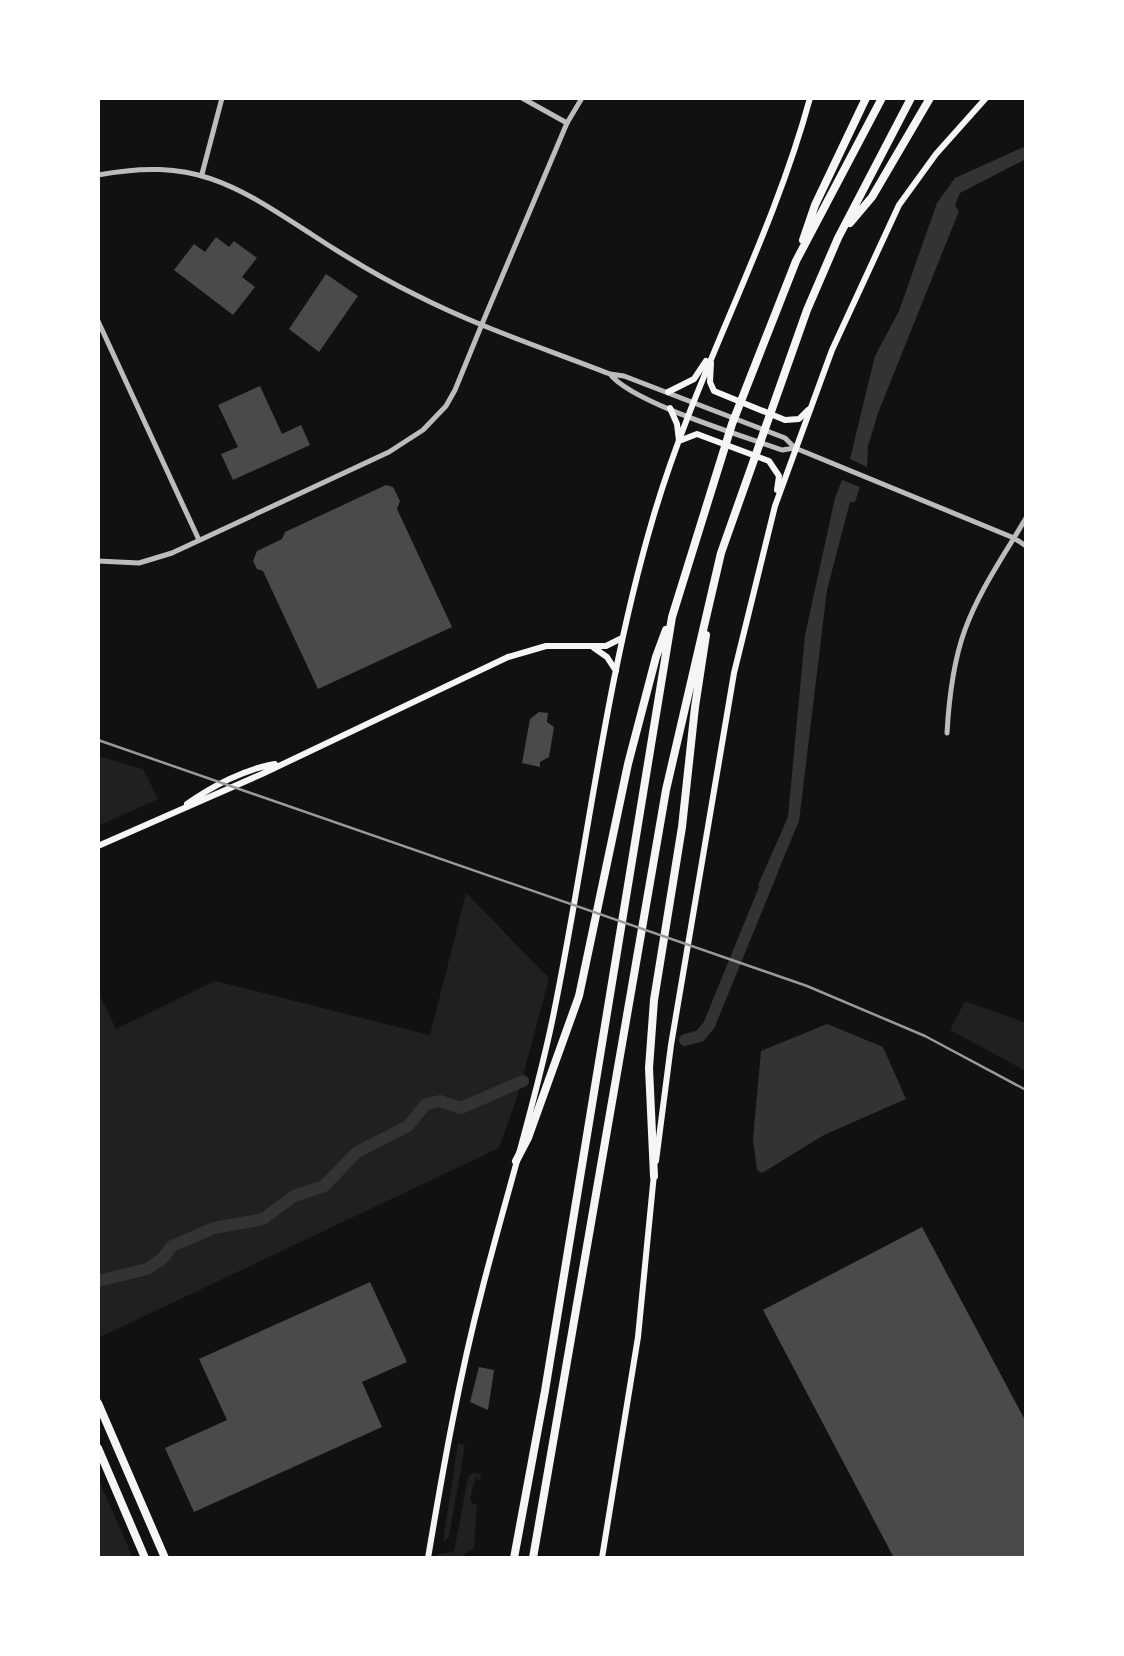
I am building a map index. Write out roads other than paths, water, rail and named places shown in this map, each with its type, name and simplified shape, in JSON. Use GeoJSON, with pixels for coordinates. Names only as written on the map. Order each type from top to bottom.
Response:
{"type":"FeatureCollection","features":[{"type":"Feature","properties":{"kind":"main road"},"geometry":{"type":"LineString","coordinates":[[428,1558],[467,1351],[552,1019],[623,637],[653,518],[712,352],[770,218],[810,98]]}},
{"type":"Feature","properties":{"kind":"main road"},"geometry":{"type":"LineString","coordinates":[[516,1161],[572,1022],[628,764],[656,657],[718,468],[815,205],[866,98]]}},
{"type":"Feature","properties":{"kind":"main road"},"geometry":{"type":"LineString","coordinates":[[796,261],[882,98]]}},
{"type":"Feature","properties":{"kind":"main road"},"geometry":{"type":"LineString","coordinates":[[533,1558],[666,790],[721,553],[778,386],[838,238],[912,98]]}},
{"type":"Feature","properties":{"kind":"main road"},"geometry":{"type":"LineString","coordinates":[[838,238],[872,196],[930,98]]}},
{"type":"Feature","properties":{"kind":"main road"},"geometry":{"type":"LineString","coordinates":[[602,1558],[628,1411],[670,1045],[734,672],[775,506],[866,270],[898,206],[936,154],[986,98]]}},
{"type":"Feature","properties":{"kind":"main road"},"geometry":{"type":"LineString","coordinates":[[668,392],[694,379],[712,352]]}},
{"type":"Feature","properties":{"kind":"main road"},"geometry":{"type":"LineString","coordinates":[[712,352],[710,382],[714,392],[785,420],[798,419],[810,408]]}},
{"type":"Feature","properties":{"kind":"main road"},"geometry":{"type":"LineString","coordinates":[[670,408],[679,441]]}},
{"type":"Feature","properties":{"kind":"main road"},"geometry":{"type":"LineString","coordinates":[[679,441],[698,434],[769,461],[778,476],[775,506]]}},
{"type":"Feature","properties":{"kind":"main road"},"geometry":{"type":"LineString","coordinates":[[654,1176],[651,1036],[682,827],[706,614]]}},
{"type":"Feature","properties":{"kind":"main road"},"geometry":{"type":"LineString","coordinates":[[514,1558],[672,617]]}},
{"type":"Feature","properties":{"kind":"main road"},"geometry":{"type":"LineString","coordinates":[[98,846],[206,800],[518,652],[546,646],[591,647],[611,644],[623,637]]}},
{"type":"Feature","properties":{"kind":"main road"},"geometry":{"type":"LineString","coordinates":[[591,647],[608,657],[616,672]]}},
{"type":"Feature","properties":{"kind":"main road"},"geometry":{"type":"LineString","coordinates":[[98,1402],[165,1558]]}},
{"type":"Feature","properties":{"kind":"main road"},"geometry":{"type":"LineString","coordinates":[[98,1448],[145,1558]]}},
{"type":"Feature","properties":{"kind":"street"},"geometry":{"type":"LineString","coordinates":[[202,174],[222,98]]}},
{"type":"Feature","properties":{"kind":"street"},"geometry":{"type":"LineString","coordinates":[[522,98],[567,123]]}},
{"type":"Feature","properties":{"kind":"street"},"geometry":{"type":"LineString","coordinates":[[98,560],[139,563],[172,553],[389,452],[423,430],[455,390],[567,123],[582,98]]}},
{"type":"Feature","properties":{"kind":"street"},"geometry":{"type":"LineString","coordinates":[[98,175],[142,168],[202,174],[256,197],[372,272],[482,324],[785,438],[795,448],[1026,546]]}},
{"type":"Feature","properties":{"kind":"street"},"geometry":{"type":"LineString","coordinates":[[98,321],[200,540]]}},
{"type":"Feature","properties":{"kind":"street"},"geometry":{"type":"LineString","coordinates":[[610,374],[620,384],[670,408],[782,450],[795,448]]}},
{"type":"Feature","properties":{"kind":"street"},"geometry":{"type":"LineString","coordinates":[[947,733],[950,682],[961,633],[1026,518]]}},
{"type":"Feature","properties":{"kind":"waterway"},"geometry":{"type":"LineString","coordinates":[[685,1040],[700,1036],[709,1025],[772,871]]}},
{"type":"Feature","properties":{"kind":"waterway"},"geometry":{"type":"LineString","coordinates":[[98,1281],[147,1269],[172,1246],[214,1228],[263,1219],[294,1196],[324,1186],[357,1152],[408,1126],[426,1104],[440,1101],[461,1108],[523,1081]]}},
{"type":"Feature","properties":{"kind":"tram line"},"geometry":{"type":"LineString","coordinates":[[98,740],[807,986],[925,1036],[1026,1090]]}}]}
